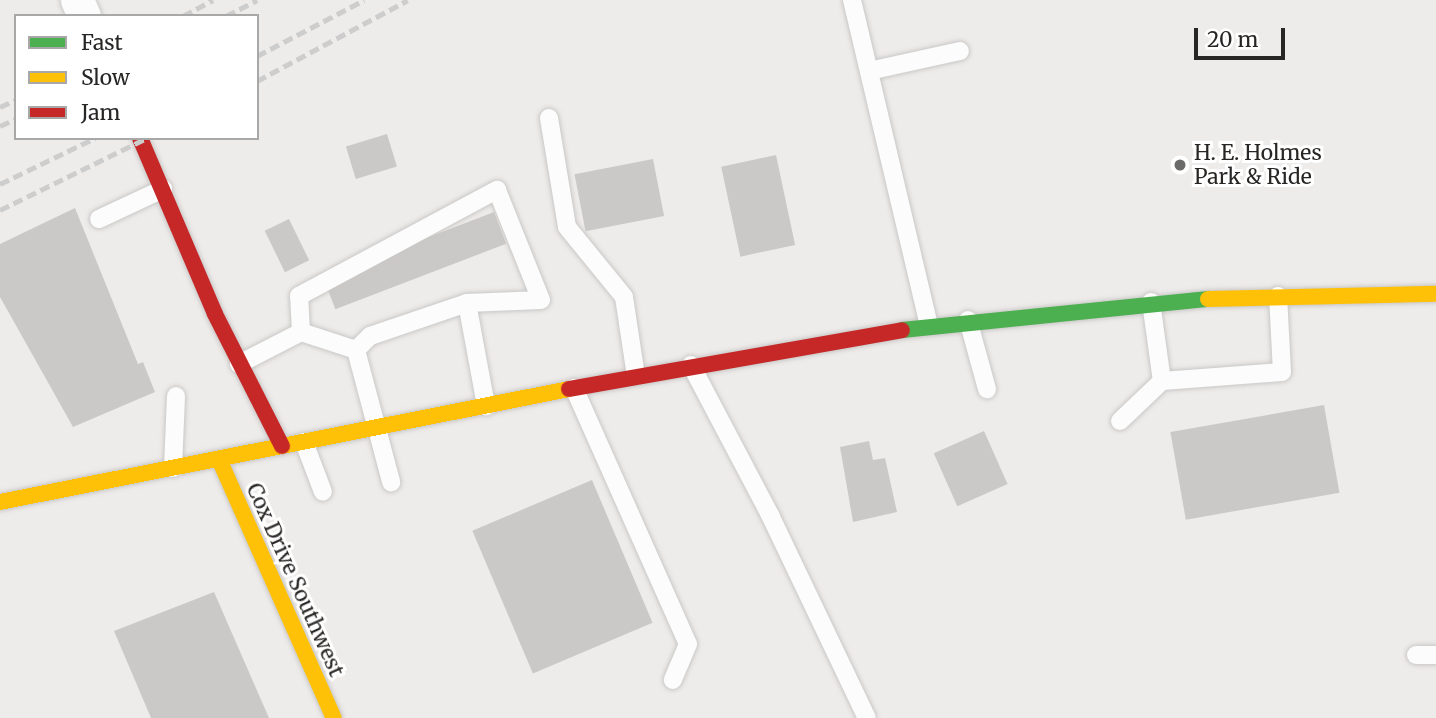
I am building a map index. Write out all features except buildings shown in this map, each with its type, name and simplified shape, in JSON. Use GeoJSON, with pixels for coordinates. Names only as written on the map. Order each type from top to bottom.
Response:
{"type":"FeatureCollection","features":[{"type":"Feature","properties":{"kind":"main road"},"geometry":{"type":"LineString","coordinates":[[141,140],[239,364],[282,446]]}},
{"type":"Feature","properties":{"kind":"main road"},"geometry":{"type":"LineString","coordinates":[[0,502],[691,365],[929,325],[1151,302],[1278,296],[1436,294]]}},
{"type":"Feature","properties":{"kind":"main road","name":"Cox Drive Southwest"},"geometry":{"type":"LineString","coordinates":[[219,459],[334,718]]}},
{"type":"Feature","properties":{"kind":"lane"},"geometry":{"type":"LineString","coordinates":[[852,0],[929,325]]}},
{"type":"Feature","properties":{"kind":"lane"},"geometry":{"type":"LineString","coordinates":[[869,71],[960,51]]}},
{"type":"Feature","properties":{"kind":"lane"},"geometry":{"type":"LineString","coordinates":[[550,118],[567,227],[624,297],[636,376]]}},
{"type":"Feature","properties":{"kind":"lane"},"geometry":{"type":"LineString","coordinates":[[99,219],[163,190]]}},
{"type":"Feature","properties":{"kind":"lane"},"geometry":{"type":"LineString","coordinates":[[301,332],[299,296],[497,190],[541,300],[467,303],[370,336],[356,350]]}},
{"type":"Feature","properties":{"kind":"lane"},"geometry":{"type":"LineString","coordinates":[[1120,421],[1162,381],[1282,372],[1278,296]]}},
{"type":"Feature","properties":{"kind":"lane"},"geometry":{"type":"LineString","coordinates":[[1151,302],[1162,381]]}},
{"type":"Feature","properties":{"kind":"lane"},"geometry":{"type":"LineString","coordinates":[[467,303],[486,406]]}},
{"type":"Feature","properties":{"kind":"lane"},"geometry":{"type":"LineString","coordinates":[[968,320],[987,390]]}},
{"type":"Feature","properties":{"kind":"lane"},"geometry":{"type":"LineString","coordinates":[[239,364],[301,332],[356,350]]}},
{"type":"Feature","properties":{"kind":"lane"},"geometry":{"type":"LineString","coordinates":[[356,350],[379,427],[391,482]]}},
{"type":"Feature","properties":{"kind":"lane"},"geometry":{"type":"LineString","coordinates":[[691,365],[770,515],[867,718]]}},
{"type":"Feature","properties":{"kind":"lane"},"geometry":{"type":"LineString","coordinates":[[574,388],[688,644],[673,680]]}},
{"type":"Feature","properties":{"kind":"lane"},"geometry":{"type":"LineString","coordinates":[[173,468],[176,396]]}},
{"type":"Feature","properties":{"kind":"lane"},"geometry":{"type":"LineString","coordinates":[[304,442],[323,492]]}},
{"type":"Feature","properties":{"kind":"lane"},"geometry":{"type":"LineString","coordinates":[[1416,655],[1436,655]]}},
{"type":"Feature","properties":{"kind":"railway"},"geometry":{"type":"LineString","coordinates":[[187,14],[213,0]]}},
{"type":"Feature","properties":{"kind":"railway"},"geometry":{"type":"LineString","coordinates":[[230,14],[257,0]]}},
{"type":"Feature","properties":{"kind":"railway"},"geometry":{"type":"LineString","coordinates":[[259,55],[364,0]]}},
{"type":"Feature","properties":{"kind":"railway"},"geometry":{"type":"LineString","coordinates":[[259,80],[408,0]]}},
{"type":"Feature","properties":{"kind":"railway"},"geometry":{"type":"LineString","coordinates":[[0,107],[14,101]]}},
{"type":"Feature","properties":{"kind":"railway"},"geometry":{"type":"LineString","coordinates":[[0,126],[14,120]]}},
{"type":"Feature","properties":{"kind":"railway"},"geometry":{"type":"LineString","coordinates":[[0,184],[91,140]]}},
{"type":"Feature","properties":{"kind":"railway"},"geometry":{"type":"LineString","coordinates":[[0,210],[143,140]]}},
{"type":"Feature","properties":{"kind":"traffic: fast"},"geometry":{"type":"LineString","coordinates":[[902,330],[1208,299]]}},
{"type":"Feature","properties":{"kind":"traffic: slow"},"geometry":{"type":"LineString","coordinates":[[1208,299],[1436,294]]}},
{"type":"Feature","properties":{"kind":"traffic: slow"},"geometry":{"type":"LineString","coordinates":[[0,502],[569,389]]}},
{"type":"Feature","properties":{"kind":"traffic: slow"},"geometry":{"type":"LineString","coordinates":[[219,459],[334,718]]}},
{"type":"Feature","properties":{"kind":"traffic: jam"},"geometry":{"type":"LineString","coordinates":[[141,140],[215,314],[282,446]]}},
{"type":"Feature","properties":{"kind":"traffic: jam"},"geometry":{"type":"LineString","coordinates":[[569,389],[902,330]]}},
{"type":"Feature","properties":{"kind":"place","name":"H. E. Holmes Park & Ride"},"geometry":{"type":"Point","coordinates":[1180,165]}}]}
